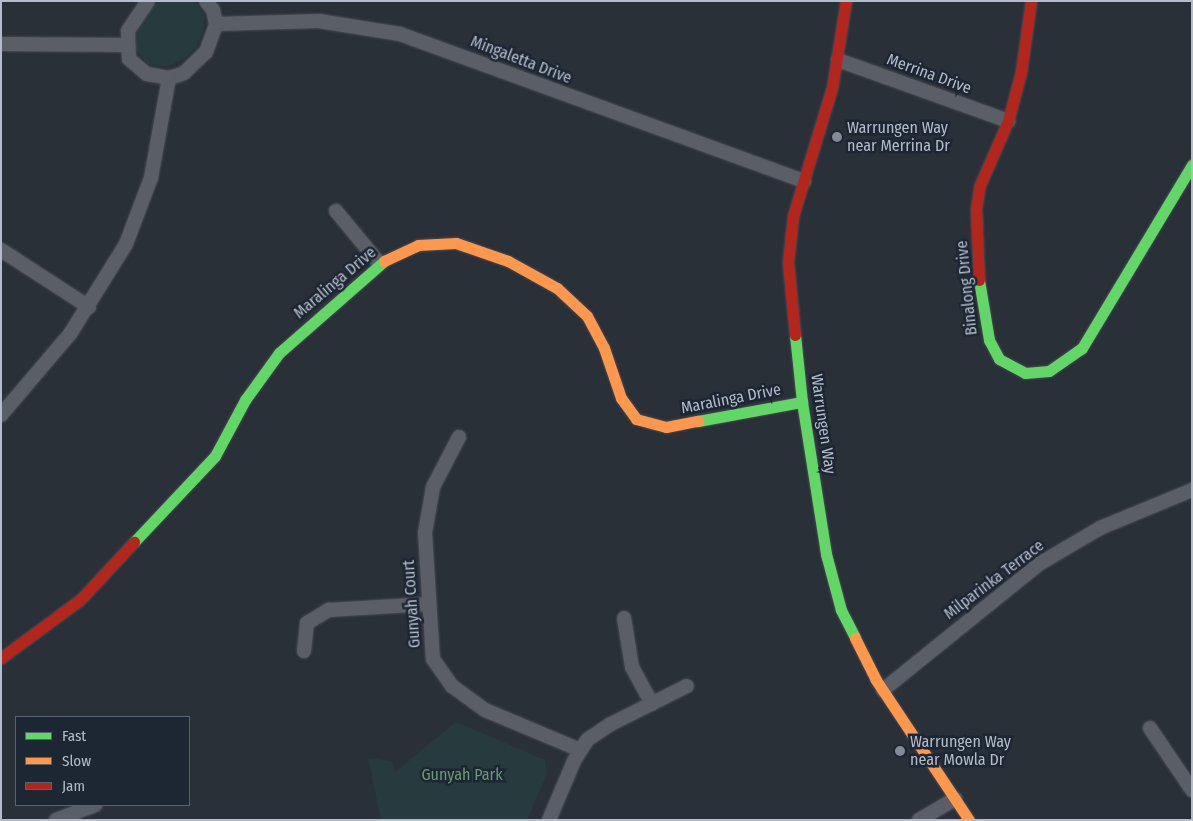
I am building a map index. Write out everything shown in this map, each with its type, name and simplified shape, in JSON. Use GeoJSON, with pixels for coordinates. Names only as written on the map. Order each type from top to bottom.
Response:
{"type":"FeatureCollection","features":[{"type":"Feature","properties":{"kind":"street"},"geometry":{"type":"LineString","coordinates":[[148,1],[133,20],[127,45],[129,59],[136,68],[158,78],[169,78],[184,72],[206,52],[216,24],[213,10],[206,1]]}},
{"type":"Feature","properties":{"kind":"street","name":"Warrungen Way"},"geometry":{"type":"LineString","coordinates":[[846,1],[838,60],[804,181],[792,216],[788,262],[802,402],[826,554],[838,600],[883,690],[969,820]]}},
{"type":"Feature","properties":{"kind":"street","name":"Binalong Drive"},"geometry":{"type":"LineString","coordinates":[[1031,1],[1021,72],[1008,121],[980,185],[976,209],[979,278],[988,340],[999,359],[1024,373],[1049,371],[1082,348],[1192,164]]}},
{"type":"Feature","properties":{"kind":"street","name":"Mingaletta Drive"},"geometry":{"type":"LineString","coordinates":[[216,24],[318,21],[400,34],[804,181]]}},
{"type":"Feature","properties":{"kind":"street"},"geometry":{"type":"LineString","coordinates":[[1,44],[127,45]]}},
{"type":"Feature","properties":{"kind":"street","name":"Merrina Drive"},"geometry":{"type":"LineString","coordinates":[[838,60],[1008,121]]}},
{"type":"Feature","properties":{"kind":"street"},"geometry":{"type":"LineString","coordinates":[[1,415],[48,363],[89,307],[126,244],[143,200],[161,134],[169,78]]}},
{"type":"Feature","properties":{"kind":"street"},"geometry":{"type":"LineString","coordinates":[[336,211],[379,263]]}},
{"type":"Feature","properties":{"kind":"street","name":"Maralinga Drive"},"geometry":{"type":"LineString","coordinates":[[1,658],[81,599],[215,456],[245,400],[279,353],[379,263],[418,245],[456,243],[508,261],[557,288],[587,316],[604,348],[620,398],[636,419],[666,427],[802,402]]}},
{"type":"Feature","properties":{"kind":"street"},"geometry":{"type":"LineString","coordinates":[[1,250],[89,307]]}},
{"type":"Feature","properties":{"kind":"street","name":"Gunyah Court"},"geometry":{"type":"LineString","coordinates":[[459,437],[433,487],[425,533],[433,659],[452,686],[485,710],[580,750]]}},
{"type":"Feature","properties":{"kind":"street","name":"Milparinka Terrace"},"geometry":{"type":"LineString","coordinates":[[883,690],[1039,564],[1100,528],[1192,490]]}},
{"type":"Feature","properties":{"kind":"street"},"geometry":{"type":"LineString","coordinates":[[304,651],[308,624],[329,610],[429,604]]}},
{"type":"Feature","properties":{"kind":"street"},"geometry":{"type":"LineString","coordinates":[[624,618],[632,667],[652,704]]}},
{"type":"Feature","properties":{"kind":"street"},"geometry":{"type":"LineString","coordinates":[[549,820],[580,750],[599,731],[687,686]]}},
{"type":"Feature","properties":{"kind":"street"},"geometry":{"type":"LineString","coordinates":[[1150,728],[1192,790]]}},
{"type":"Feature","properties":{"kind":"street"},"geometry":{"type":"LineString","coordinates":[[919,820],[955,799]]}},
{"type":"Feature","properties":{"kind":"street"},"geometry":{"type":"LineString","coordinates":[[56,820],[92,806]]}},
{"type":"Feature","properties":{"kind":"green space"},"geometry":{"type":"Polygon","coordinates":[[[158,1],[195,1],[205,16],[203,32],[197,45],[188,56],[168,67],[147,64],[135,47],[139,24],[146,12],[158,1]]]}},
{"type":"Feature","properties":{"kind":"green space","name":"Gunyah Park"},"geometry":{"type":"Polygon","coordinates":[[[456,722],[545,760],[547,774],[527,820],[381,820],[368,758],[392,761],[395,772],[456,722]]]}},
{"type":"Feature","properties":{"kind":"traffic: fast"},"geometry":{"type":"LineString","coordinates":[[979,280],[989,340],[999,359],[1025,373],[1049,371],[1082,348],[1192,165]]}},
{"type":"Feature","properties":{"kind":"traffic: fast"},"geometry":{"type":"LineString","coordinates":[[134,542],[215,456],[245,400],[279,353],[384,261]]}},
{"type":"Feature","properties":{"kind":"traffic: fast"},"geometry":{"type":"LineString","coordinates":[[795,335],[802,402],[826,554],[841,610],[855,638]]}},
{"type":"Feature","properties":{"kind":"traffic: fast"},"geometry":{"type":"LineString","coordinates":[[698,421],[802,402]]}},
{"type":"Feature","properties":{"kind":"traffic: slow"},"geometry":{"type":"LineString","coordinates":[[384,261],[418,245],[456,243],[508,261],[557,288],[587,316],[604,348],[621,398],[636,419],[666,427],[698,421]]}},
{"type":"Feature","properties":{"kind":"traffic: slow"},"geometry":{"type":"LineString","coordinates":[[855,638],[876,680],[969,820]]}},
{"type":"Feature","properties":{"kind":"traffic: jam"},"geometry":{"type":"LineString","coordinates":[[795,335],[788,262],[793,216],[832,88],[846,1]]}},
{"type":"Feature","properties":{"kind":"traffic: jam"},"geometry":{"type":"LineString","coordinates":[[979,280],[976,209],[980,185],[1008,121],[1021,72],[1031,1]]}},
{"type":"Feature","properties":{"kind":"traffic: jam"},"geometry":{"type":"LineString","coordinates":[[1,658],[81,599],[134,542]]}},
{"type":"Feature","properties":{"kind":"place","name":"Warrungen Way near Merrina Dr"},"geometry":{"type":"Point","coordinates":[837,137]}},
{"type":"Feature","properties":{"kind":"place","name":"Warrungen Way near Mowla Dr"},"geometry":{"type":"Point","coordinates":[900,751]}}]}
